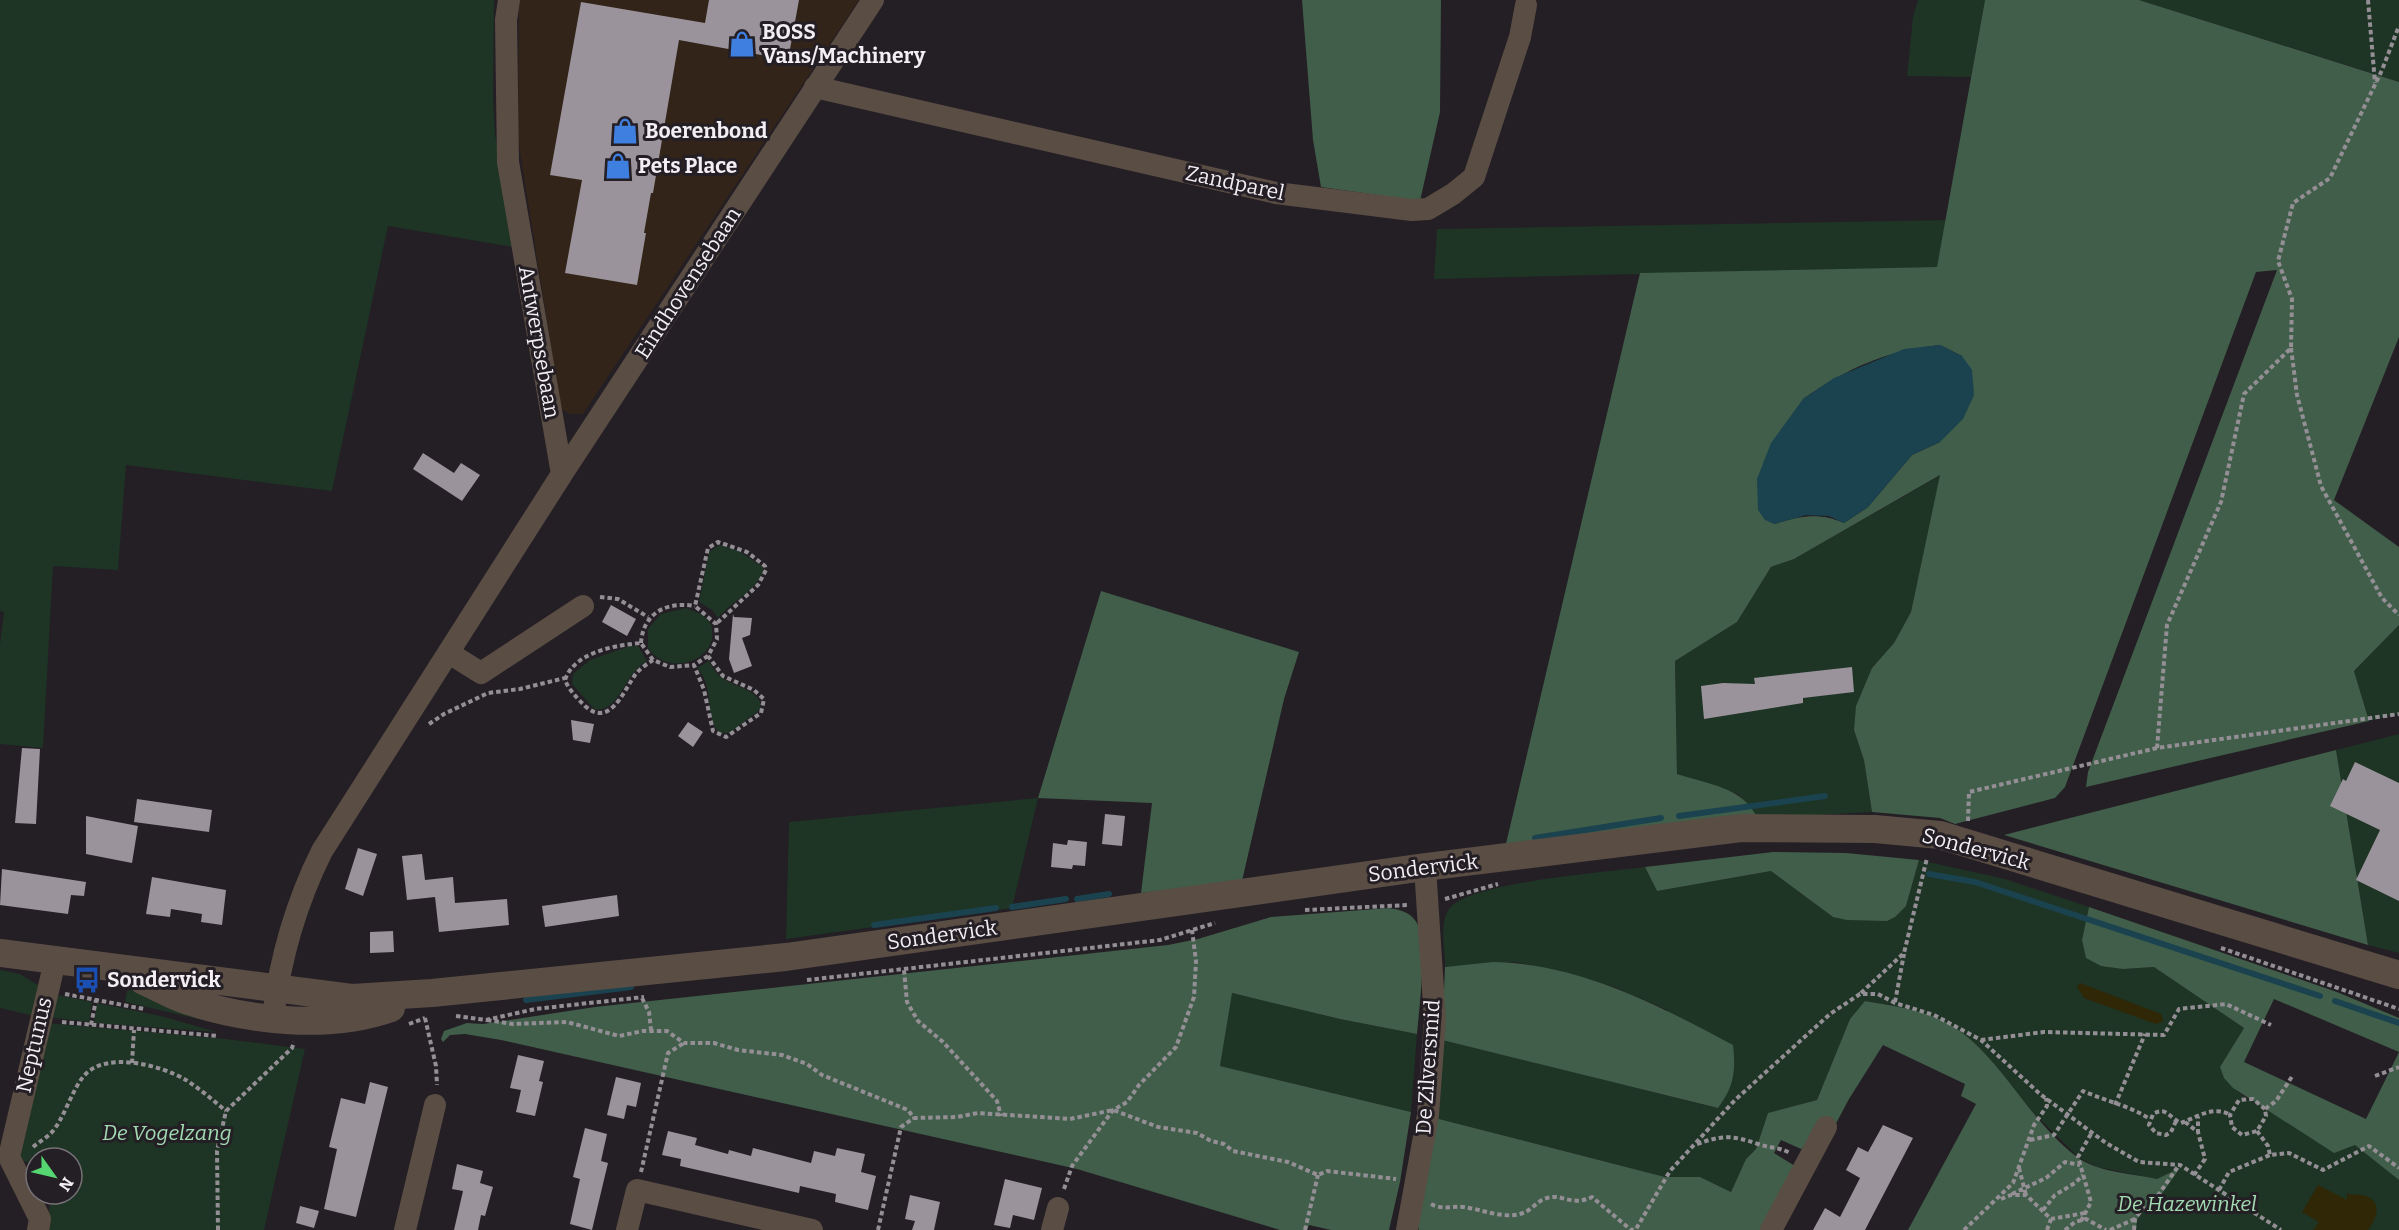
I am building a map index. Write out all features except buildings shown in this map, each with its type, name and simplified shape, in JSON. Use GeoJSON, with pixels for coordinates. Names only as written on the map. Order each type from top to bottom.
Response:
{"type":"FeatureCollection","features":[{"type":"Feature","properties":{"kind":"street","name":"Antwerpsebaan"},"geometry":{"type":"LineString","coordinates":[[509,0],[506,20],[508,162],[562,474]]}},
{"type":"Feature","properties":{"kind":"street","name":"Eindhovensebaan"},"geometry":{"type":"LineString","coordinates":[[562,474],[873,0]]}},
{"type":"Feature","properties":{"kind":"street","name":"Zandparel"},"geometry":{"type":"LineString","coordinates":[[815,87],[1276,193],[1412,210],[1428,209],[1454,194],[1474,177],[1520,38],[1526,5]]}},
{"type":"Feature","properties":{"kind":"street"},"geometry":{"type":"LineString","coordinates":[[273,1017],[280,963],[309,877],[322,851],[338,821],[449,653],[562,474]]}},
{"type":"Feature","properties":{"kind":"street"},"geometry":{"type":"LineString","coordinates":[[449,653],[481,673],[583,606]]}},
{"type":"Feature","properties":{"kind":"street","name":"Sondervick"},"geometry":{"type":"LineString","coordinates":[[119,969],[187,1001],[237,1013],[308,1022],[366,1017],[429,1006],[1425,867],[1741,828],[1875,829],[1940,835],[2399,975]]}},
{"type":"Feature","properties":{"kind":"street","name":"De Zilversmid"},"geometry":{"type":"LineString","coordinates":[[1407,1230],[1428,1115],[1435,1020],[1425,867]]}},
{"type":"Feature","properties":{"kind":"street","name":"Sondervick"},"geometry":{"type":"LineString","coordinates":[[0,953],[51,974],[119,969],[429,1006]]}},
{"type":"Feature","properties":{"kind":"street","name":"Neptunus"},"geometry":{"type":"LineString","coordinates":[[12,1164],[9,1157],[51,974]]}},
{"type":"Feature","properties":{"kind":"street"},"geometry":{"type":"LineString","coordinates":[[405,1230],[435,1105]]}},
{"type":"Feature","properties":{"kind":"street"},"geometry":{"type":"LineString","coordinates":[[1771,1230],[1826,1127]]}},
{"type":"Feature","properties":{"kind":"street"},"geometry":{"type":"LineString","coordinates":[[12,1164],[40,1220],[39,1230]]}},
{"type":"Feature","properties":{"kind":"street"},"geometry":{"type":"LineString","coordinates":[[627,1230],[637,1190],[812,1230]]}},
{"type":"Feature","properties":{"kind":"street"},"geometry":{"type":"LineString","coordinates":[[1052,1230],[1058,1208]]}},
{"type":"Feature","properties":{"kind":"path"},"geometry":{"type":"LineString","coordinates":[[2368,0],[2375,83]]}},
{"type":"Feature","properties":{"kind":"path"},"geometry":{"type":"LineString","coordinates":[[2399,26],[2330,178],[2293,203],[2278,261],[2292,299],[2291,348],[2297,395],[2321,486],[2382,598],[2399,615]]}},
{"type":"Feature","properties":{"kind":"path"},"geometry":{"type":"LineString","coordinates":[[2157,748],[2167,626],[2221,502],[2244,394],[2291,348]]}},
{"type":"Feature","properties":{"kind":"path"},"geometry":{"type":"LineString","coordinates":[[695,606],[708,548],[712,543],[738,548],[761,562],[766,570],[761,581],[716,624]]}},
{"type":"Feature","properties":{"kind":"path"},"geometry":{"type":"LineString","coordinates":[[583,606],[597,598],[610,597],[633,607],[648,617]]}},
{"type":"Feature","properties":{"kind":"path"},"geometry":{"type":"LineString","coordinates":[[695,606],[716,624],[717,639],[708,656],[694,665],[670,668],[653,660],[641,643],[648,617],[654,612],[672,607],[695,606]]}},
{"type":"Feature","properties":{"kind":"path"},"geometry":{"type":"LineString","coordinates":[[427,726],[444,714],[488,693],[520,689],[565,678],[570,669],[587,657],[615,646],[641,643]]}},
{"type":"Feature","properties":{"kind":"path"},"geometry":{"type":"LineString","coordinates":[[694,665],[704,690],[713,731],[726,737],[733,735],[761,713],[764,699],[754,690],[723,676],[708,656]]}},
{"type":"Feature","properties":{"kind":"path"},"geometry":{"type":"LineString","coordinates":[[565,678],[568,687],[585,706],[597,713],[603,713],[615,707],[637,672],[653,660]]}},
{"type":"Feature","properties":{"kind":"path"},"geometry":{"type":"LineString","coordinates":[[1966,843],[1970,792],[2157,748],[2399,714]]}},
{"type":"Feature","properties":{"kind":"path"},"geometry":{"type":"LineString","coordinates":[[1894,1003],[1927,858]]}},
{"type":"Feature","properties":{"kind":"path"},"geometry":{"type":"LineString","coordinates":[[878,1230],[902,1127],[914,1118],[957,1117],[978,1113],[1070,1119],[1113,1110],[1127,1102],[1179,1041],[1194,997],[1196,961],[1192,930]]}},
{"type":"Feature","properties":{"kind":"path"},"geometry":{"type":"LineString","coordinates":[[1860,994],[1904,953]]}},
{"type":"Feature","properties":{"kind":"path"},"geometry":{"type":"LineString","coordinates":[[904,970],[908,1002],[918,1021],[943,1042],[997,1101],[1001,1116]]}},
{"type":"Feature","properties":{"kind":"path"},"geometry":{"type":"LineString","coordinates":[[51,974],[62,994],[155,1010]]}},
{"type":"Feature","properties":{"kind":"path"},"geometry":{"type":"LineString","coordinates":[[642,998],[649,1011],[651,1030]]}},
{"type":"Feature","properties":{"kind":"path"},"geometry":{"type":"LineString","coordinates":[[91,1025],[96,1000]]}},
{"type":"Feature","properties":{"kind":"path"},"geometry":{"type":"LineString","coordinates":[[1981,1040],[2044,1032],[2164,1035],[2179,1009],[2226,1004],[2271,1024]]}},
{"type":"Feature","properties":{"kind":"path"},"geometry":{"type":"LineString","coordinates":[[429,1006],[436,1066],[435,1105]]}},
{"type":"Feature","properties":{"kind":"path"},"geometry":{"type":"LineString","coordinates":[[40,1020],[222,1036]]}},
{"type":"Feature","properties":{"kind":"path"},"geometry":{"type":"LineString","coordinates":[[486,1020],[513,1024],[567,1022],[620,1036],[651,1030],[667,1031],[684,1042],[714,1043],[738,1050],[782,1054],[807,1064],[822,1075],[908,1110],[914,1118]]}},
{"type":"Feature","properties":{"kind":"path"},"geometry":{"type":"LineString","coordinates":[[132,1063],[134,1030]]}},
{"type":"Feature","properties":{"kind":"path"},"geometry":{"type":"LineString","coordinates":[[2115,1105],[2145,1034]]}},
{"type":"Feature","properties":{"kind":"path"},"geometry":{"type":"LineString","coordinates":[[218,1230],[217,1151],[226,1111],[292,1048],[294,1040]]}},
{"type":"Feature","properties":{"kind":"path"},"geometry":{"type":"LineString","coordinates":[[637,1190],[668,1053],[684,1042]]}},
{"type":"Feature","properties":{"kind":"path"},"geometry":{"type":"LineString","coordinates":[[12,1164],[53,1131],[84,1075],[110,1061],[132,1063],[184,1078],[226,1111]]}},
{"type":"Feature","properties":{"kind":"path"},"geometry":{"type":"LineString","coordinates":[[2375,1076],[2399,1067]]}},
{"type":"Feature","properties":{"kind":"path"},"geometry":{"type":"LineString","coordinates":[[2265,1109],[2276,1101],[2293,1075]]}},
{"type":"Feature","properties":{"kind":"path"},"geometry":{"type":"LineString","coordinates":[[2030,1140],[2054,1135],[2083,1091],[2115,1105],[2134,1109],[2150,1119]]}},
{"type":"Feature","properties":{"kind":"path"},"geometry":{"type":"LineString","coordinates":[[1964,1230],[1997,1201],[2013,1183],[2034,1125],[2047,1106],[2046,1098]]}},
{"type":"Feature","properties":{"kind":"path"},"geometry":{"type":"LineString","coordinates":[[2253,1099],[2265,1109],[2266,1116],[2257,1131],[2251,1134],[2236,1131],[2230,1121],[2230,1115],[2239,1100],[2253,1099]]}},
{"type":"Feature","properties":{"kind":"path"},"geometry":{"type":"LineString","coordinates":[[1113,1110],[1158,1127],[1197,1133],[1211,1141],[1224,1144],[1233,1151],[1288,1162],[1318,1175],[1327,1171],[1394,1177],[1414,1194]]}},
{"type":"Feature","properties":{"kind":"path"},"geometry":{"type":"LineString","coordinates":[[1058,1208],[1072,1166],[1113,1110]]}},
{"type":"Feature","properties":{"kind":"path"},"geometry":{"type":"LineString","coordinates":[[2176,1121],[2171,1132],[2166,1135],[2156,1133],[2151,1128],[2150,1119],[2153,1114],[2165,1110],[2176,1121],[2184,1122],[2212,1111],[2223,1110],[2230,1115]]}},
{"type":"Feature","properties":{"kind":"path"},"geometry":{"type":"LineString","coordinates":[[2194,1175],[2205,1159],[2198,1132],[2198,1117]]}},
{"type":"Feature","properties":{"kind":"path"},"geometry":{"type":"LineString","coordinates":[[2184,1122],[2198,1132]]}},
{"type":"Feature","properties":{"kind":"path"},"geometry":{"type":"LineString","coordinates":[[2257,1131],[2268,1146],[2270,1155]]}},
{"type":"Feature","properties":{"kind":"path"},"geometry":{"type":"LineString","coordinates":[[2081,1221],[2091,1203],[2078,1157],[2092,1132]]}},
{"type":"Feature","properties":{"kind":"path"},"geometry":{"type":"LineString","coordinates":[[1697,1145],[1719,1137],[1742,1138],[1778,1147],[1808,1162]]}},
{"type":"Feature","properties":{"kind":"path"},"geometry":{"type":"LineString","coordinates":[[2219,1191],[2229,1172],[2270,1155],[2289,1153],[2323,1170],[2369,1146],[2399,1168]]}},
{"type":"Feature","properties":{"kind":"path"},"geometry":{"type":"LineString","coordinates":[[1997,1201],[2046,1178],[2065,1162],[2080,1165]]}},
{"type":"Feature","properties":{"kind":"path"},"geometry":{"type":"LineString","coordinates":[[2134,1230],[2135,1219],[2142,1209],[2150,1207],[2180,1165]]}},
{"type":"Feature","properties":{"kind":"path"},"geometry":{"type":"LineString","coordinates":[[2019,1167],[2026,1195]]}},
{"type":"Feature","properties":{"kind":"path"},"geometry":{"type":"LineString","coordinates":[[2043,1210],[2055,1195],[2075,1183],[2083,1174]]}},
{"type":"Feature","properties":{"kind":"path"},"geometry":{"type":"LineString","coordinates":[[1305,1230],[1318,1175]]}},
{"type":"Feature","properties":{"kind":"path"},"geometry":{"type":"LineString","coordinates":[[2011,1195],[2026,1195],[2051,1219]]}},
{"type":"Feature","properties":{"kind":"path"},"geometry":{"type":"LineString","coordinates":[[2051,1219],[2085,1213]]}},
{"type":"Feature","properties":{"kind":"path"},"geometry":{"type":"LineString","coordinates":[[2047,1230],[2051,1219]]}},
{"type":"Feature","properties":{"kind":"path"},"geometry":{"type":"LineString","coordinates":[[2065,1230],[2086,1219],[2106,1230]]}},
{"type":"Feature","properties":{"kind":"path"},"geometry":{"type":"LineString","coordinates":[[2110,1230],[2135,1219]]}},
{"type":"Feature","properties":{"kind":"shaded area"},"geometry":{"type":"Polygon","coordinates":[[[519,0],[859,0],[583,414],[570,414],[561,409],[518,139],[519,0]]]}},
{"type":"Feature","properties":{"kind":"green space"},"geometry":{"type":"Polygon","coordinates":[[[0,0],[494,0],[495,134],[513,247],[388,226],[332,491],[126,465],[118,570],[53,566],[43,748],[0,744],[0,644],[4,612],[0,611],[0,0]]]}},
{"type":"Feature","properties":{"kind":"green space"},"geometry":{"type":"Polygon","coordinates":[[[1302,0],[1441,0],[1440,112],[1420,201],[1321,187],[1313,140],[1302,0]]]}},
{"type":"Feature","properties":{"kind":"green space"},"geometry":{"type":"Polygon","coordinates":[[[1918,0],[1985,0],[1971,77],[1907,76],[1913,17],[1918,0]]]}},
{"type":"Feature","properties":{"kind":"green space"},"geometry":{"type":"Polygon","coordinates":[[[1985,0],[2139,0],[2399,82],[2399,337],[2334,500],[2399,547],[2399,625],[2354,671],[2369,721],[2086,787],[2088,772],[2277,270],[2256,272],[2065,787],[2055,798],[1955,824],[1940,818],[1872,812],[1864,760],[1854,730],[1856,706],[1872,668],[1894,643],[1911,612],[1940,475],[1794,559],[1771,567],[1737,622],[1675,661],[1677,774],[1734,793],[1743,799],[1757,818],[1505,848],[1640,273],[1937,267],[1985,0]],[[1940,345],[1901,352],[1852,370],[1803,399],[1774,524],[1809,516],[1826,517],[1844,523],[1868,507],[1912,455],[1940,442],[1962,356],[1940,345]]]}},
{"type":"Feature","properties":{"kind":"green space"},"geometry":{"type":"Polygon","coordinates":[[[2139,0],[2399,0],[2399,82],[2375,74],[2139,0]]]}},
{"type":"Feature","properties":{"kind":"green space"},"geometry":{"type":"Polygon","coordinates":[[[1946,220],[1938,267],[1434,279],[1437,229],[1946,220]]]}},
{"type":"Feature","properties":{"kind":"green space"},"geometry":{"type":"Polygon","coordinates":[[[1941,475],[1911,612],[1894,643],[1872,668],[1854,730],[1864,760],[1872,812],[1757,818],[1738,794],[1677,774],[1675,661],[1737,622],[1771,567],[1794,559],[1941,475]]]}},
{"type":"Feature","properties":{"kind":"green space"},"geometry":{"type":"Polygon","coordinates":[[[719,545],[739,551],[763,567],[763,571],[750,590],[718,618],[712,610],[699,602],[709,552],[719,545]]]}},
{"type":"Feature","properties":{"kind":"green space"},"geometry":{"type":"Polygon","coordinates":[[[1101,591],[1299,652],[1284,699],[1242,881],[1141,893],[1152,803],[1038,798],[1101,591]]]}},
{"type":"Feature","properties":{"kind":"green space"},"geometry":{"type":"Polygon","coordinates":[[[686,608],[703,615],[711,624],[712,637],[708,648],[701,656],[691,661],[667,662],[657,657],[648,648],[648,629],[661,614],[686,608]]]}},
{"type":"Feature","properties":{"kind":"green space"},"geometry":{"type":"Polygon","coordinates":[[[2399,625],[2399,714],[2369,721],[2354,671],[2399,625]]]}},
{"type":"Feature","properties":{"kind":"green space"},"geometry":{"type":"Polygon","coordinates":[[[630,646],[638,646],[647,661],[639,666],[609,706],[594,709],[572,684],[573,674],[590,660],[630,646]]]}},
{"type":"Feature","properties":{"kind":"green space"},"geometry":{"type":"Polygon","coordinates":[[[709,661],[721,677],[750,692],[760,702],[761,708],[757,712],[729,733],[720,733],[715,727],[706,684],[697,668],[709,661]]]}},
{"type":"Feature","properties":{"kind":"green space"},"geometry":{"type":"Polygon","coordinates":[[[2399,734],[2399,953],[2368,945],[2336,750],[2399,734]]]}},
{"type":"Feature","properties":{"kind":"green space"},"geometry":{"type":"Polygon","coordinates":[[[2336,750],[2368,945],[2004,835],[2336,750]]]}},
{"type":"Feature","properties":{"kind":"green space"},"geometry":{"type":"Polygon","coordinates":[[[1038,798],[1012,908],[786,939],[789,822],[1038,798]]]}},
{"type":"Feature","properties":{"kind":"green space"},"geometry":{"type":"Polygon","coordinates":[[[1773,852],[1846,853],[1919,860],[1906,906],[1895,917],[1887,921],[1847,920],[1833,917],[1771,871],[1657,891],[1645,867],[1773,852]]]}},
{"type":"Feature","properties":{"kind":"green space","name":"De Hazewinkel"},"geometry":{"type":"Polygon","coordinates":[[[1919,860],[2005,879],[2089,907],[2082,940],[2123,969],[2154,967],[2244,1028],[2220,1067],[2229,1083],[2243,1096],[2280,1115],[2356,1145],[2399,1180],[2399,1230],[2136,1230],[2137,1220],[2157,1179],[2097,1167],[2078,1157],[2027,1106],[1977,1046],[1934,1017],[1892,1005],[1866,1001],[1850,1019],[1817,1100],[1768,1113],[1756,1149],[1746,1159],[1731,1192],[1700,1177],[1665,1177],[1435,1118],[1442,1040],[1717,1108],[1667,1010],[1614,987],[1564,972],[1515,962],[1445,967],[1444,921],[1449,909],[1461,900],[1510,885],[1645,867],[1657,891],[1771,871],[1833,917],[1906,906],[1919,860]]]}},
{"type":"Feature","properties":{"kind":"green space"},"geometry":{"type":"Polygon","coordinates":[[[2089,907],[2337,992],[2399,1018],[2399,1052],[2399,1180],[2355,1145],[2334,1153],[2233,1088],[2224,1078],[2220,1067],[2244,1028],[2154,967],[2123,969],[2101,966],[2086,958],[2082,940],[2089,907]],[[2274,999],[2244,1062],[2366,1119],[2399,1052],[2274,999]]]}},
{"type":"Feature","properties":{"kind":"green space"},"geometry":{"type":"Polygon","coordinates":[[[1389,908],[1410,915],[1417,922],[1421,936],[1422,979],[1417,1034],[1340,1019],[1232,993],[1220,1066],[1411,1112],[1400,1182],[1389,1230],[1331,1230],[1309,1225],[1307,1230],[1280,1230],[1077,1169],[501,1040],[465,1034],[450,1035],[443,1042],[441,1039],[444,1031],[467,1023],[483,1024],[595,1007],[1168,945],[1198,939],[1271,917],[1389,908]]]}},
{"type":"Feature","properties":{"kind":"green space"},"geometry":{"type":"Polygon","coordinates":[[[1493,962],[1557,970],[1618,989],[1676,1015],[1733,1045],[1733,1078],[1728,1093],[1718,1108],[1442,1040],[1445,967],[1493,962]]]}},
{"type":"Feature","properties":{"kind":"green space"},"geometry":{"type":"Polygon","coordinates":[[[0,970],[20,974],[41,987],[34,1016],[0,1008],[0,970]]]}},
{"type":"Feature","properties":{"kind":"green space"},"geometry":{"type":"Polygon","coordinates":[[[127,991],[226,1016],[224,1025],[125,1002],[127,991]]]}},
{"type":"Feature","properties":{"kind":"green space"},"geometry":{"type":"Polygon","coordinates":[[[1231,993],[1340,1019],[1417,1034],[1411,1112],[1220,1066],[1231,993]]]}},
{"type":"Feature","properties":{"kind":"green space"},"geometry":{"type":"Polygon","coordinates":[[[53,994],[92,1002],[89,1022],[47,1017],[53,994]]]}},
{"type":"Feature","properties":{"kind":"green space"},"geometry":{"type":"Polygon","coordinates":[[[1865,1001],[1925,1014],[1957,1029],[1989,1058],[2060,1143],[2085,1162],[2113,1171],[2157,1179],[2180,1168],[2151,1209],[2143,1211],[2137,1220],[2136,1230],[1908,1230],[1976,1104],[1961,1096],[1965,1084],[1883,1045],[1832,1131],[1801,1149],[1781,1140],[1774,1153],[1795,1166],[1762,1230],[1419,1230],[1416,1219],[1435,1118],[1665,1177],[1700,1177],[1731,1192],[1746,1159],[1756,1149],[1768,1113],[1817,1100],[1850,1019],[1865,1001]]]}},
{"type":"Feature","properties":{"kind":"green space"},"geometry":{"type":"Polygon","coordinates":[[[97,1003],[161,1016],[217,1032],[94,1023],[97,1003]]]}},
{"type":"Feature","properties":{"kind":"green space","name":"De Vogelzang"},"geometry":{"type":"Polygon","coordinates":[[[46,1023],[226,1039],[305,1049],[264,1230],[44,1230],[50,1206],[84,1206],[84,1146],[24,1146],[24,1161],[17,1149],[46,1023]]]}},
{"type":"Feature","properties":{"kind":"sand"},"geometry":{"type":"Polygon","coordinates":[[[2080,983],[2161,1014],[2163,1021],[2156,1024],[2084,998],[2077,987],[2080,983]]]}},
{"type":"Feature","properties":{"kind":"sand"},"geometry":{"type":"Polygon","coordinates":[[[2318,1185],[2347,1200],[2347,1193],[2369,1197],[2377,1210],[2368,1230],[2313,1230],[2319,1222],[2302,1212],[2318,1185]]]}},
{"type":"Feature","properties":{"kind":"water"},"geometry":{"type":"Polygon","coordinates":[[[1940,345],[1962,356],[1972,370],[1974,395],[1963,419],[1940,442],[1912,455],[1868,507],[1844,523],[1829,516],[1806,515],[1774,524],[1765,520],[1758,510],[1757,479],[1771,443],[1803,399],[1834,378],[1904,349],[1940,345]]]}},
{"type":"Feature","properties":{"kind":"waterway"},"geometry":{"type":"LineString","coordinates":[[1679,816],[1825,796]]}},
{"type":"Feature","properties":{"kind":"waterway"},"geometry":{"type":"LineString","coordinates":[[1535,838],[1661,818]]}},
{"type":"Feature","properties":{"kind":"waterway"},"geometry":{"type":"LineString","coordinates":[[1929,874],[1975,882],[2320,996]]}},
{"type":"Feature","properties":{"kind":"waterway"},"geometry":{"type":"LineString","coordinates":[[1077,899],[1109,894]]}},
{"type":"Feature","properties":{"kind":"waterway"},"geometry":{"type":"LineString","coordinates":[[1012,907],[1066,899]]}},
{"type":"Feature","properties":{"kind":"waterway"},"geometry":{"type":"LineString","coordinates":[[874,925],[996,908]]}},
{"type":"Feature","properties":{"kind":"waterway"},"geometry":{"type":"LineString","coordinates":[[526,1000],[631,987]]}},
{"type":"Feature","properties":{"kind":"waterway"},"geometry":{"type":"LineString","coordinates":[[2335,1001],[2399,1023]]}},
{"type":"Feature","properties":{"kind":"place","name":"BOSS Vans/Machinery"},"geometry":{"type":"Point","coordinates":[742,44]}},
{"type":"Feature","properties":{"kind":"place","name":"Boerenbond"},"geometry":{"type":"Point","coordinates":[625,131]}},
{"type":"Feature","properties":{"kind":"place","name":"Pets Place"},"geometry":{"type":"Point","coordinates":[618,166]}},
{"type":"Feature","properties":{"kind":"place","name":"Sondervick"},"geometry":{"type":"Point","coordinates":[87,980]}}]}
